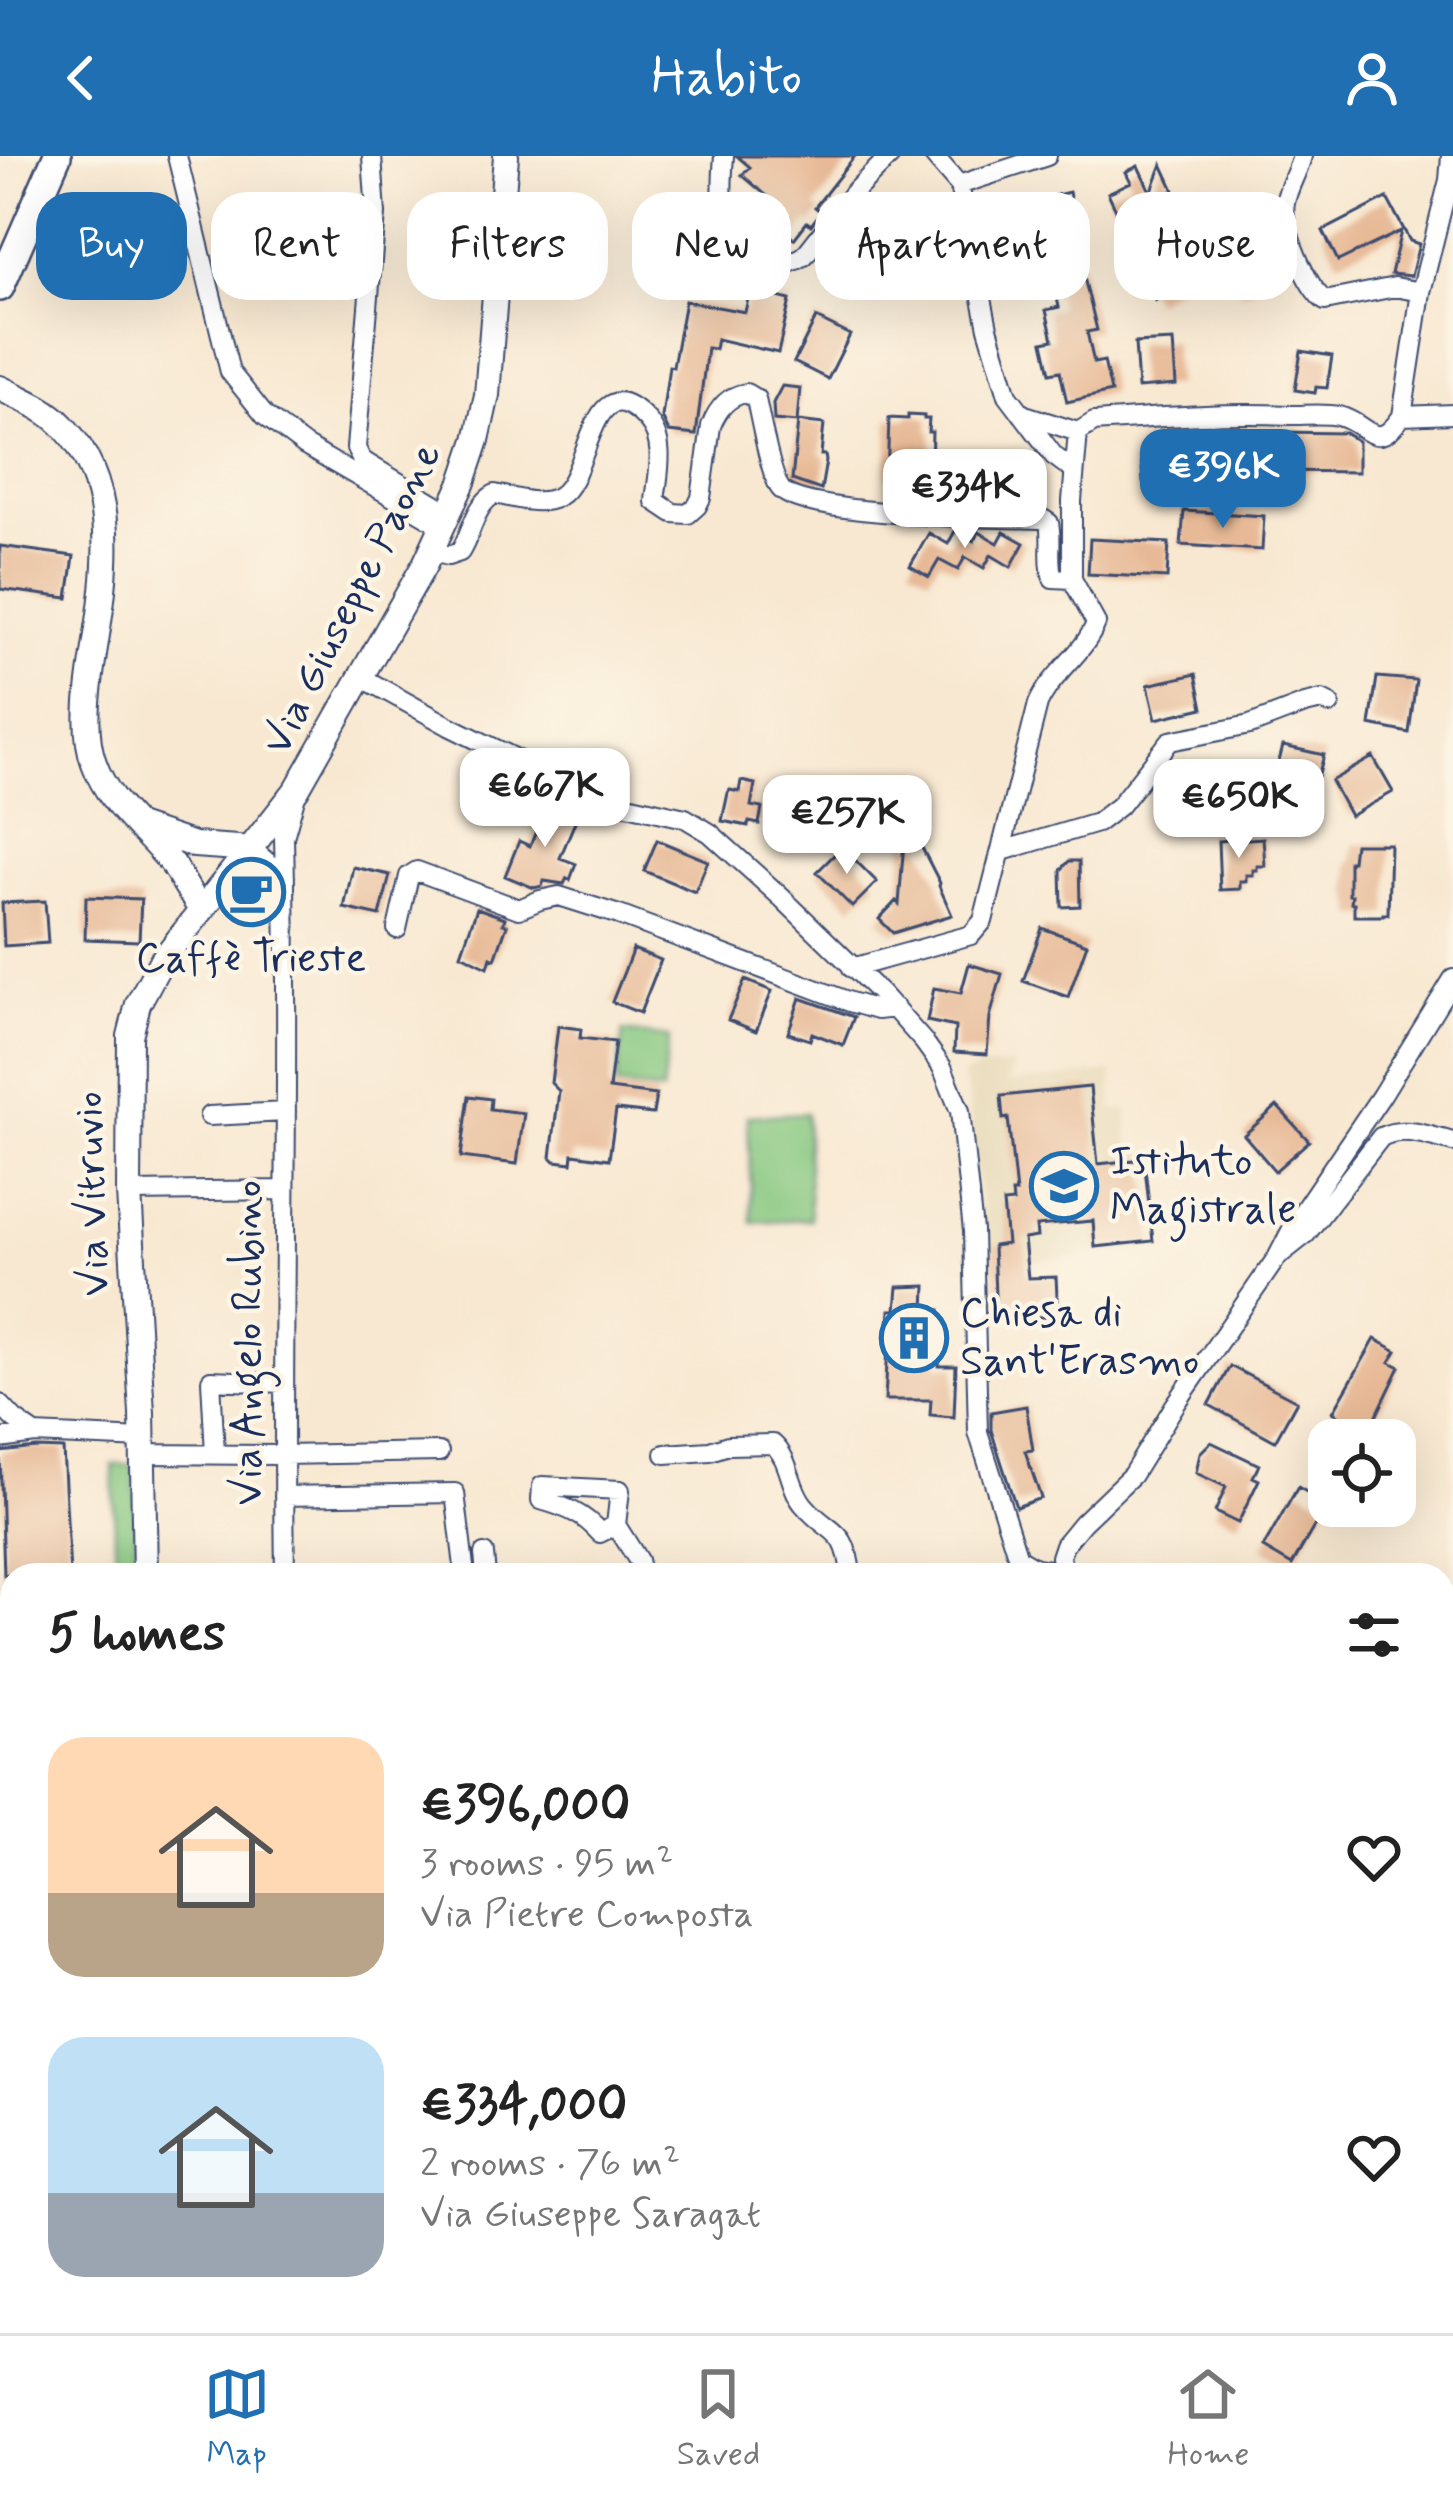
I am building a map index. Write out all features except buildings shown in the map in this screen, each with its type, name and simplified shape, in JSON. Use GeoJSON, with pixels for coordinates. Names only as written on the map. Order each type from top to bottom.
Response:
{"type":"FeatureCollection","features":[{"type":"Feature","properties":{"kind":"main road"},"geometry":{"type":"LineString","coordinates":[[0,287],[57,156]]}},
{"type":"Feature","properties":{"kind":"street"},"geometry":{"type":"LineString","coordinates":[[177,156],[230,372],[265,416],[305,446],[446,519]]}},
{"type":"Feature","properties":{"kind":"street"},"geometry":{"type":"LineString","coordinates":[[372,156],[376,214],[356,448],[361,459],[446,519]]}},
{"type":"Feature","properties":{"kind":"street","name":"Via Giuseppe Paone"},"geometry":{"type":"LineString","coordinates":[[252,849],[297,789],[362,677],[431,551],[477,440],[487,395],[506,156]]}},
{"type":"Feature","properties":{"kind":"street"},"geometry":{"type":"LineString","coordinates":[[724,156],[722,190],[733,240],[754,261],[774,266],[804,256],[890,156]]}},
{"type":"Feature","properties":{"kind":"street"},"geometry":{"type":"LineString","coordinates":[[934,156],[959,184],[988,328],[1008,394],[1054,456],[1073,470]]}},
{"type":"Feature","properties":{"kind":"street"},"geometry":{"type":"LineString","coordinates":[[959,184],[1047,156]]}},
{"type":"Feature","properties":{"kind":"street"},"geometry":{"type":"LineString","coordinates":[[1302,156],[1284,219],[1317,295],[1325,301],[1394,287],[1421,292]]}},
{"type":"Feature","properties":{"kind":"street"},"geometry":{"type":"LineString","coordinates":[[1022,414],[1078,432],[1094,422],[1238,413],[1340,416],[1369,433],[1391,431],[1402,416],[1421,292],[1451,156]]}},
{"type":"Feature","properties":{"kind":"street"},"geometry":{"type":"LineString","coordinates":[[0,388],[44,410],[63,426],[98,490],[108,558],[90,681],[93,763],[115,803],[173,866],[202,910]]}},
{"type":"Feature","properties":{"kind":"street"},"geometry":{"type":"LineString","coordinates":[[431,551],[448,556],[460,552],[490,495],[539,502],[564,493],[597,419],[616,402],[639,411],[657,434],[655,501],[673,513],[688,514],[701,498],[715,415],[733,396],[746,393],[756,399],[778,487],[790,498],[925,515],[1043,519],[1051,532],[1053,578],[1072,579]]}},
{"type":"Feature","properties":{"kind":"street"},"geometry":{"type":"LineString","coordinates":[[1402,416],[1453,415]]}},
{"type":"Feature","properties":{"kind":"street"},"geometry":{"type":"LineString","coordinates":[[852,968],[971,935],[983,921],[1038,704],[1096,623],[1072,579],[1078,432]]}},
{"type":"Feature","properties":{"kind":"street"},"geometry":{"type":"LineString","coordinates":[[362,677],[580,790],[685,818],[710,833],[895,1008],[942,1066],[960,1111],[973,1231],[978,1432],[1018,1558],[1026,1563]]}},
{"type":"Feature","properties":{"kind":"street"},"geometry":{"type":"LineString","coordinates":[[1002,851],[1097,823],[1119,806],[1171,741],[1250,724],[1322,700],[1330,704]]}},
{"type":"Feature","properties":{"kind":"street","name":"Via Angelo Rubino"},"geometry":{"type":"LineString","coordinates":[[285,1563],[284,837],[297,789]]}},
{"type":"Feature","properties":{"kind":"street"},"geometry":{"type":"LineString","coordinates":[[135,825],[194,845],[252,849],[285,877]]}},
{"type":"Feature","properties":{"kind":"street","name":"Via Vitruvio"},"geometry":{"type":"LineString","coordinates":[[145,1563],[129,1192],[130,1036],[138,1004],[160,962],[252,849]]}},
{"type":"Feature","properties":{"kind":"street"},"geometry":{"type":"LineString","coordinates":[[397,929],[410,876],[417,871],[519,909],[560,896],[850,1002],[877,1010],[895,1008]]}},
{"type":"Feature","properties":{"kind":"street"},"geometry":{"type":"LineString","coordinates":[[1062,1563],[1064,1545],[1132,1475],[1453,979]]}},
{"type":"Feature","properties":{"kind":"street"},"geometry":{"type":"LineString","coordinates":[[209,1116],[286,1112]]}},
{"type":"Feature","properties":{"kind":"street"},"geometry":{"type":"LineString","coordinates":[[1278,1256],[1306,1234],[1381,1137],[1391,1131],[1412,1132],[1453,1142]]}},
{"type":"Feature","properties":{"kind":"street"},"geometry":{"type":"LineString","coordinates":[[129,1192],[284,1190]]}},
{"type":"Feature","properties":{"kind":"street"},"geometry":{"type":"LineString","coordinates":[[215,1454],[211,1380],[283,1383]]}},
{"type":"Feature","properties":{"kind":"street"},"geometry":{"type":"LineString","coordinates":[[0,1404],[35,1433]]}},
{"type":"Feature","properties":{"kind":"street"},"geometry":{"type":"LineString","coordinates":[[0,1439],[35,1433],[215,1454],[439,1452]]}},
{"type":"Feature","properties":{"kind":"street"},"geometry":{"type":"LineString","coordinates":[[665,1454],[773,1444],[781,1451],[801,1504],[839,1533],[849,1563]]}},
{"type":"Feature","properties":{"kind":"street"},"geometry":{"type":"LineString","coordinates":[[284,1496],[454,1492],[463,1563]]}},
{"type":"Feature","properties":{"kind":"street"},"geometry":{"type":"LineString","coordinates":[[616,1525],[639,1563]]}},
{"type":"Feature","properties":{"kind":"street"},"geometry":{"type":"LineString","coordinates":[[484,1554],[485,1563]]}},
{"type":"Feature","properties":{"kind":"shaded area","name":"Istituto Magistrale"},"geometry":{"type":"Polygon","coordinates":[[[1013,1065],[1008,1083],[1112,1072],[1112,1110],[1128,1110],[1129,1151],[1147,1150],[1155,1249],[987,1267],[962,1076],[981,1068],[1013,1065]]]}},
{"type":"Feature","properties":{"kind":"green space"},"geometry":{"type":"Polygon","coordinates":[[[623,1032],[669,1038],[662,1092],[616,1086],[623,1032]]]}},
{"type":"Feature","properties":{"kind":"green space"},"geometry":{"type":"Polygon","coordinates":[[[806,1113],[810,1219],[752,1222],[748,1116],[806,1113]]]}},
{"type":"Feature","properties":{"kind":"green space"},"geometry":{"type":"Polygon","coordinates":[[[113,1465],[134,1465],[137,1563],[116,1563],[113,1465]]]}},
{"type":"Feature","properties":{"kind":"place","name":"Caffè Trieste"},"geometry":{"type":"Point","coordinates":[251,892]}},
{"type":"Feature","properties":{"kind":"place","name":"Istituto Magistrale"},"geometry":{"type":"Point","coordinates":[1064,1186]}},
{"type":"Feature","properties":{"kind":"place","name":"Chiesa di Sant'Erasmo"},"geometry":{"type":"Point","coordinates":[914,1338]}}]}
